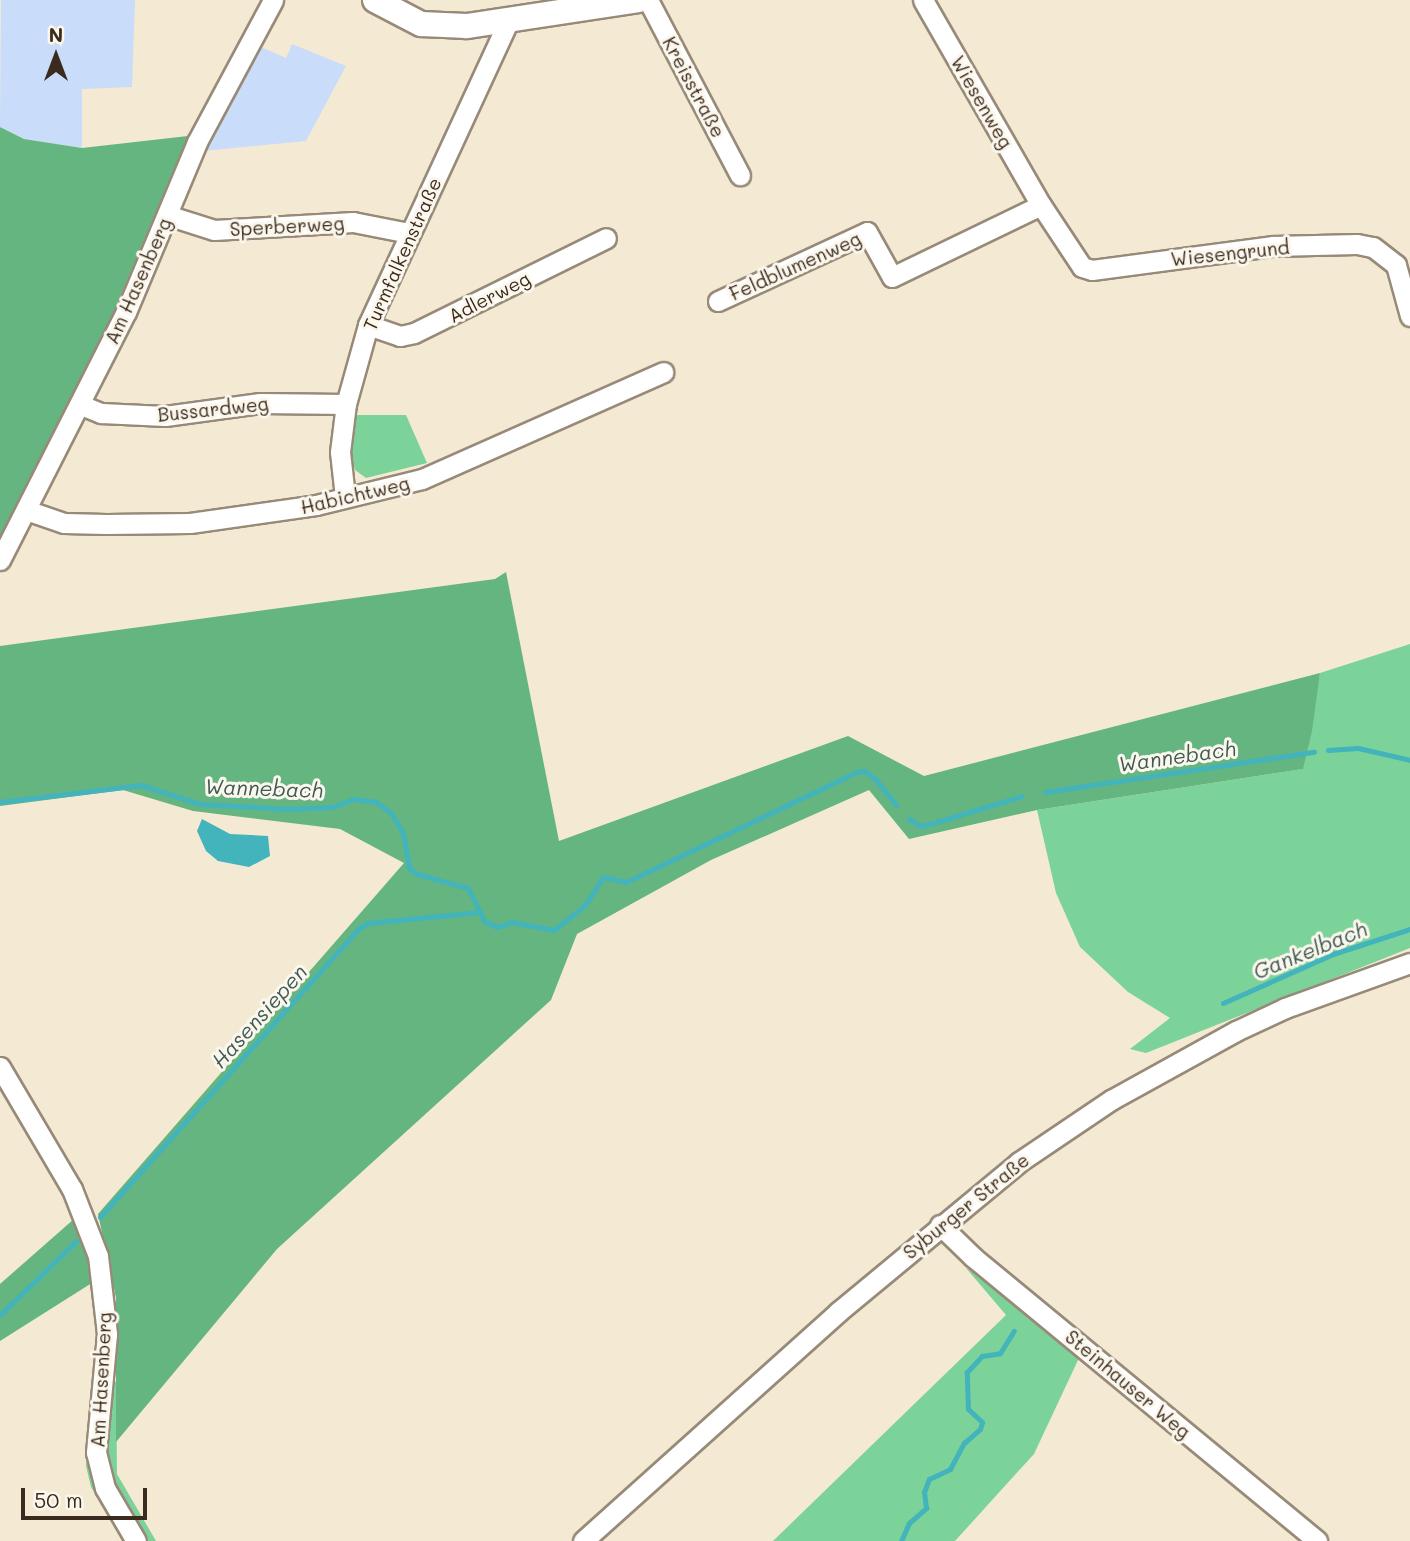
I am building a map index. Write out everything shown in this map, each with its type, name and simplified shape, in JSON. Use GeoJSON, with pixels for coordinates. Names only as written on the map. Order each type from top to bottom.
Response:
{"type":"FeatureCollection","features":[{"type":"Feature","properties":{"kind":"main road"},"geometry":{"type":"LineString","coordinates":[[375,0],[421,23],[508,22],[638,0]]}},
{"type":"Feature","properties":{"kind":"street","name":"Am Hasenberg"},"geometry":{"type":"LineString","coordinates":[[0,561],[81,405],[210,115],[273,0]]}},
{"type":"Feature","properties":{"kind":"street","name":"Kreisstraße"},"geometry":{"type":"LineString","coordinates":[[648,0],[740,174]]}},
{"type":"Feature","properties":{"kind":"street","name":"Wiesenweg"},"geometry":{"type":"LineString","coordinates":[[923,0],[1041,205]]}},
{"type":"Feature","properties":{"kind":"street","name":"Turmfalkenstraße"},"geometry":{"type":"LineString","coordinates":[[345,497],[340,452],[346,404],[368,325],[508,22]]}},
{"type":"Feature","properties":{"kind":"street","name":"Feldblumenweg"},"geometry":{"type":"LineString","coordinates":[[718,301],[867,232],[892,277],[1041,205]]}},
{"type":"Feature","properties":{"kind":"street","name":"Wiesengrund"},"geometry":{"type":"LineString","coordinates":[[1041,205],[1072,257],[1092,270],[1273,246],[1373,247],[1396,265],[1410,316]]}},
{"type":"Feature","properties":{"kind":"street","name":"Sperberweg"},"geometry":{"type":"LineString","coordinates":[[167,215],[214,230],[353,222],[409,233]]}},
{"type":"Feature","properties":{"kind":"street","name":"Adlerweg"},"geometry":{"type":"LineString","coordinates":[[368,325],[400,336],[414,333],[606,238]]}},
{"type":"Feature","properties":{"kind":"street","name":"Habichtweg"},"geometry":{"type":"LineString","coordinates":[[26,510],[64,523],[190,523],[262,515],[433,474],[663,372]]}},
{"type":"Feature","properties":{"kind":"street","name":"Bussardweg"},"geometry":{"type":"LineString","coordinates":[[81,405],[101,413],[164,416],[260,404],[346,404]]}},
{"type":"Feature","properties":{"kind":"street","name":"Syburger Straße"},"geometry":{"type":"LineString","coordinates":[[583,1541],[940,1225],[1019,1162],[1188,1055],[1284,1008],[1410,963]]}},
{"type":"Feature","properties":{"kind":"street","name":"Am Hasenberg"},"geometry":{"type":"LineString","coordinates":[[0,1068],[72,1189],[98,1256],[107,1334],[96,1452],[105,1488],[136,1541]]}},
{"type":"Feature","properties":{"kind":"street","name":"Steinhauser Weg"},"geometry":{"type":"LineString","coordinates":[[940,1225],[973,1257],[1317,1541]]}},
{"type":"Feature","properties":{"kind":"shaded area"},"geometry":{"type":"Polygon","coordinates":[[[1,0],[135,0],[132,87],[82,89],[82,148],[24,139],[0,127],[1,0]]]}},
{"type":"Feature","properties":{"kind":"shaded area"},"geometry":{"type":"Polygon","coordinates":[[[292,44],[346,66],[306,141],[203,151],[256,45],[286,58],[292,44]]]}},
{"type":"Feature","properties":{"kind":"green space"},"geometry":{"type":"Polygon","coordinates":[[[0,127],[24,139],[82,148],[188,136],[115,309],[0,543],[0,127]]]}},
{"type":"Feature","properties":{"kind":"green space"},"geometry":{"type":"Polygon","coordinates":[[[353,415],[406,415],[427,463],[366,478],[355,470],[350,456],[353,415]]]}},
{"type":"Feature","properties":{"kind":"green space"},"geometry":{"type":"Polygon","coordinates":[[[506,572],[559,841],[848,736],[924,776],[1320,673],[1312,731],[1303,769],[1037,810],[909,839],[869,790],[711,860],[577,934],[551,1000],[277,1249],[116,1442],[116,1298],[98,1214],[404,863],[340,829],[193,811],[123,790],[0,806],[0,646],[495,579],[506,572]]]}},
{"type":"Feature","properties":{"kind":"green space"},"geometry":{"type":"Polygon","coordinates":[[[1410,644],[1410,948],[1146,1053],[1130,1049],[1170,1018],[1128,992],[1080,947],[1056,893],[1037,810],[1302,769],[1320,673],[1410,644]]]}},
{"type":"Feature","properties":{"kind":"green space"},"geometry":{"type":"Polygon","coordinates":[[[74,1219],[95,1281],[0,1341],[0,1284],[74,1219]]]}},
{"type":"Feature","properties":{"kind":"green space"},"geometry":{"type":"Polygon","coordinates":[[[966,1268],[996,1285],[1079,1358],[1034,1454],[955,1541],[773,1541],[1006,1315],[966,1268]]]}},
{"type":"Feature","properties":{"kind":"green space"},"geometry":{"type":"Polygon","coordinates":[[[116,1381],[117,1474],[156,1541],[123,1541],[91,1487],[86,1466],[90,1415],[116,1381]]]}},
{"type":"Feature","properties":{"kind":"water"},"geometry":{"type":"Polygon","coordinates":[[[202,819],[230,834],[268,836],[270,856],[249,867],[218,861],[206,851],[197,831],[202,819]]]}},
{"type":"Feature","properties":{"kind":"waterway","name":"Wannebach"},"geometry":{"type":"LineString","coordinates":[[1328,750],[1358,748],[1410,760]]}},
{"type":"Feature","properties":{"kind":"waterway","name":"Wannebach"},"geometry":{"type":"LineString","coordinates":[[1045,792],[1314,752]]}},
{"type":"Feature","properties":{"kind":"waterway","name":"Wannebach"},"geometry":{"type":"LineString","coordinates":[[0,802],[141,785],[200,804],[289,809],[332,807],[354,799],[376,802],[391,813],[403,833],[409,868],[417,874],[468,888],[484,921],[497,927],[512,922],[554,930],[585,905],[603,877],[626,882],[857,772],[865,771],[876,780],[896,805]]}},
{"type":"Feature","properties":{"kind":"waterway","name":"Wannebach"},"geometry":{"type":"LineString","coordinates":[[909,819],[920,826],[930,824],[1022,796]]}},
{"type":"Feature","properties":{"kind":"waterway","name":"Hasensiepen"},"geometry":{"type":"LineString","coordinates":[[100,1217],[358,929],[368,923],[480,912]]}},
{"type":"Feature","properties":{"kind":"waterway","name":"Gankelbach"},"geometry":{"type":"LineString","coordinates":[[1223,1003],[1333,954],[1410,929]]}},
{"type":"Feature","properties":{"kind":"waterway","name":"Hasensiepen"},"geometry":{"type":"LineString","coordinates":[[0,1315],[76,1241]]}},
{"type":"Feature","properties":{"kind":"waterway","name":"Gankelbach"},"geometry":{"type":"LineString","coordinates":[[901,1541],[909,1523],[926,1508],[924,1492],[929,1479],[950,1469],[964,1443],[980,1429],[982,1422],[968,1409],[967,1372],[982,1356],[1000,1353],[1014,1331]]}}]}
